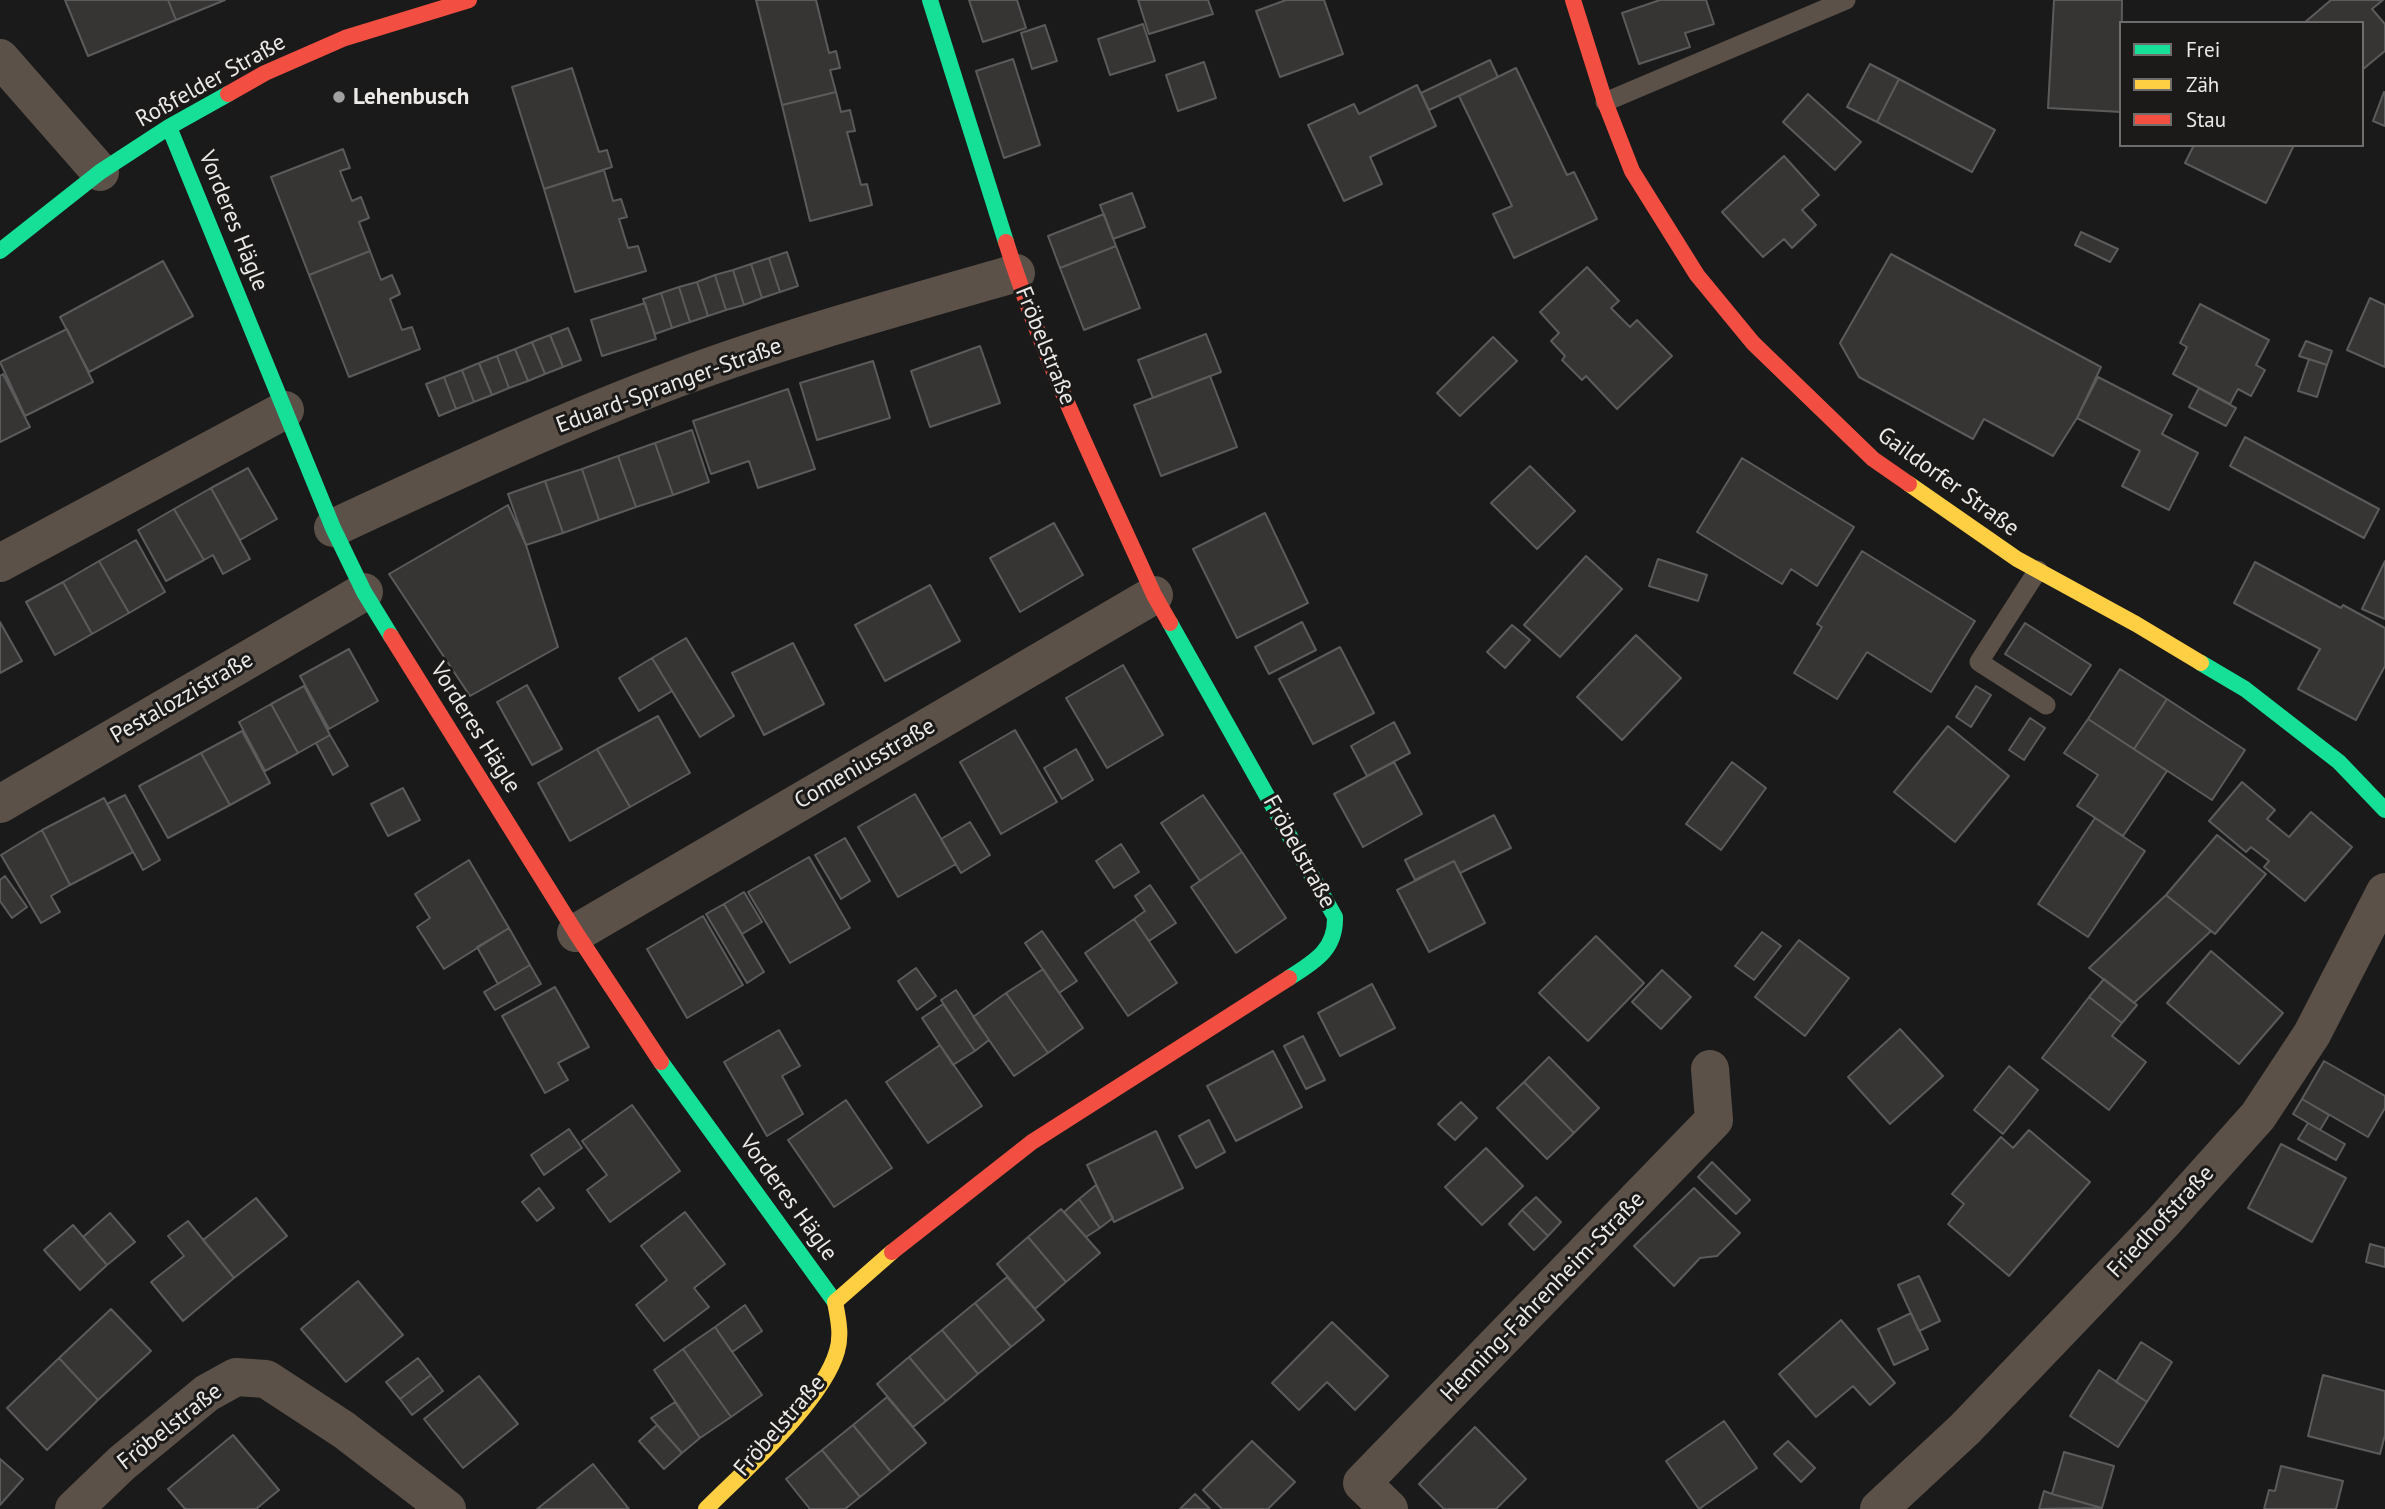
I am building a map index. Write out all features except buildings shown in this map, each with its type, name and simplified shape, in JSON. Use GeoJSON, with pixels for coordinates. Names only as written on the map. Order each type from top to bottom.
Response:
{"type":"FeatureCollection","features":[{"type":"Feature","properties":{"kind":"street","name":"Roßfelder Straße"},"geometry":{"type":"LineString","coordinates":[[0,251],[100,172],[169,127],[265,74],[345,38],[469,0]]}},
{"type":"Feature","properties":{"kind":"street","name":"Fröbelstraße"},"geometry":{"type":"LineString","coordinates":[[706,1509],[818,1389],[837,1353],[841,1326],[835,1302],[909,1236],[1032,1142],[1321,957],[1333,942],[1336,930],[1335,917],[1154,595],[1068,404],[1016,274],[930,0]]}},
{"type":"Feature","properties":{"kind":"street","name":"Gaildorfer Straße"},"geometry":{"type":"LineString","coordinates":[[1573,0],[1605,102],[1632,171],[1698,275],[1753,343],[1873,459],[2017,559],[2136,624],[2245,689],[2339,762],[2385,810]]}},
{"type":"Feature","properties":{"kind":"street"},"geometry":{"type":"LineString","coordinates":[[0,58],[100,172]]}},
{"type":"Feature","properties":{"kind":"street","name":"Vorderes Hägle"},"geometry":{"type":"LineString","coordinates":[[169,127],[333,528],[364,592],[576,933],[670,1075],[835,1302]]}},
{"type":"Feature","properties":{"kind":"street","name":"Eduard-Spranger-Straße"},"geometry":{"type":"LineString","coordinates":[[333,528],[525,440],[679,378],[847,322],[1016,274]]}},
{"type":"Feature","properties":{"kind":"street"},"geometry":{"type":"LineString","coordinates":[[0,563],[285,410]]}},
{"type":"Feature","properties":{"kind":"street","name":"Pestalozzistraße"},"geometry":{"type":"LineString","coordinates":[[0,804],[364,592]]}},
{"type":"Feature","properties":{"kind":"street","name":"Comeniusstraße"},"geometry":{"type":"LineString","coordinates":[[576,933],[1154,595]]}},
{"type":"Feature","properties":{"kind":"street","name":"Friedhofstraße"},"geometry":{"type":"LineString","coordinates":[[1879,1509],[1965,1429],[2164,1221],[2258,1116],[2312,1034],[2385,892]]}},
{"type":"Feature","properties":{"kind":"street","name":"Henning-Fahrenheim-Straße"},"geometry":{"type":"LineString","coordinates":[[1389,1509],[1362,1483],[1714,1120],[1710,1069]]}},
{"type":"Feature","properties":{"kind":"street","name":"Fröbelstraße"},"geometry":{"type":"LineString","coordinates":[[74,1509],[122,1463],[207,1393],[236,1377],[266,1379],[344,1430],[447,1509]]}},
{"type":"Feature","properties":{"kind":"lane"},"geometry":{"type":"LineString","coordinates":[[1605,102],[1846,0]]}},
{"type":"Feature","properties":{"kind":"lane"},"geometry":{"type":"LineString","coordinates":[[2038,570],[1979,662],[2046,705]]}},
{"type":"Feature","properties":{"kind":"traffic: fast"},"geometry":{"type":"LineString","coordinates":[[930,0],[1006,242]]}},
{"type":"Feature","properties":{"kind":"traffic: fast"},"geometry":{"type":"LineString","coordinates":[[0,251],[100,172],[169,127],[228,94]]}},
{"type":"Feature","properties":{"kind":"traffic: fast"},"geometry":{"type":"LineString","coordinates":[[169,127],[333,528],[364,592],[391,636]]}},
{"type":"Feature","properties":{"kind":"traffic: fast"},"geometry":{"type":"LineString","coordinates":[[1170,623],[1335,917],[1332,938],[1322,954],[1289,978]]}},
{"type":"Feature","properties":{"kind":"traffic: fast"},"geometry":{"type":"LineString","coordinates":[[2201,663],[2245,689],[2339,762],[2385,810]]}},
{"type":"Feature","properties":{"kind":"traffic: fast"},"geometry":{"type":"LineString","coordinates":[[661,1062],[835,1302]]}},
{"type":"Feature","properties":{"kind":"traffic: slow"},"geometry":{"type":"LineString","coordinates":[[1909,484],[2017,559],[2201,663]]}},
{"type":"Feature","properties":{"kind":"traffic: slow"},"geometry":{"type":"LineString","coordinates":[[706,1509],[781,1434],[816,1391],[829,1371],[837,1351],[839,1326],[835,1302],[892,1252]]}},
{"type":"Feature","properties":{"kind":"traffic: jam"},"geometry":{"type":"LineString","coordinates":[[228,94],[265,73],[345,38],[469,0]]}},
{"type":"Feature","properties":{"kind":"traffic: jam"},"geometry":{"type":"LineString","coordinates":[[1573,0],[1605,102],[1632,171],[1697,275],[1753,343],[1873,459],[1909,484]]}},
{"type":"Feature","properties":{"kind":"traffic: jam"},"geometry":{"type":"LineString","coordinates":[[1006,242],[1038,332],[1075,420],[1154,595],[1170,623]]}},
{"type":"Feature","properties":{"kind":"traffic: jam"},"geometry":{"type":"LineString","coordinates":[[391,636],[576,933],[661,1062]]}},
{"type":"Feature","properties":{"kind":"traffic: jam"},"geometry":{"type":"LineString","coordinates":[[892,1252],[1032,1142],[1289,978]]}},
{"type":"Feature","properties":{"kind":"place","name":"Lehenbusch"},"geometry":{"type":"Point","coordinates":[339,97]}}]}
